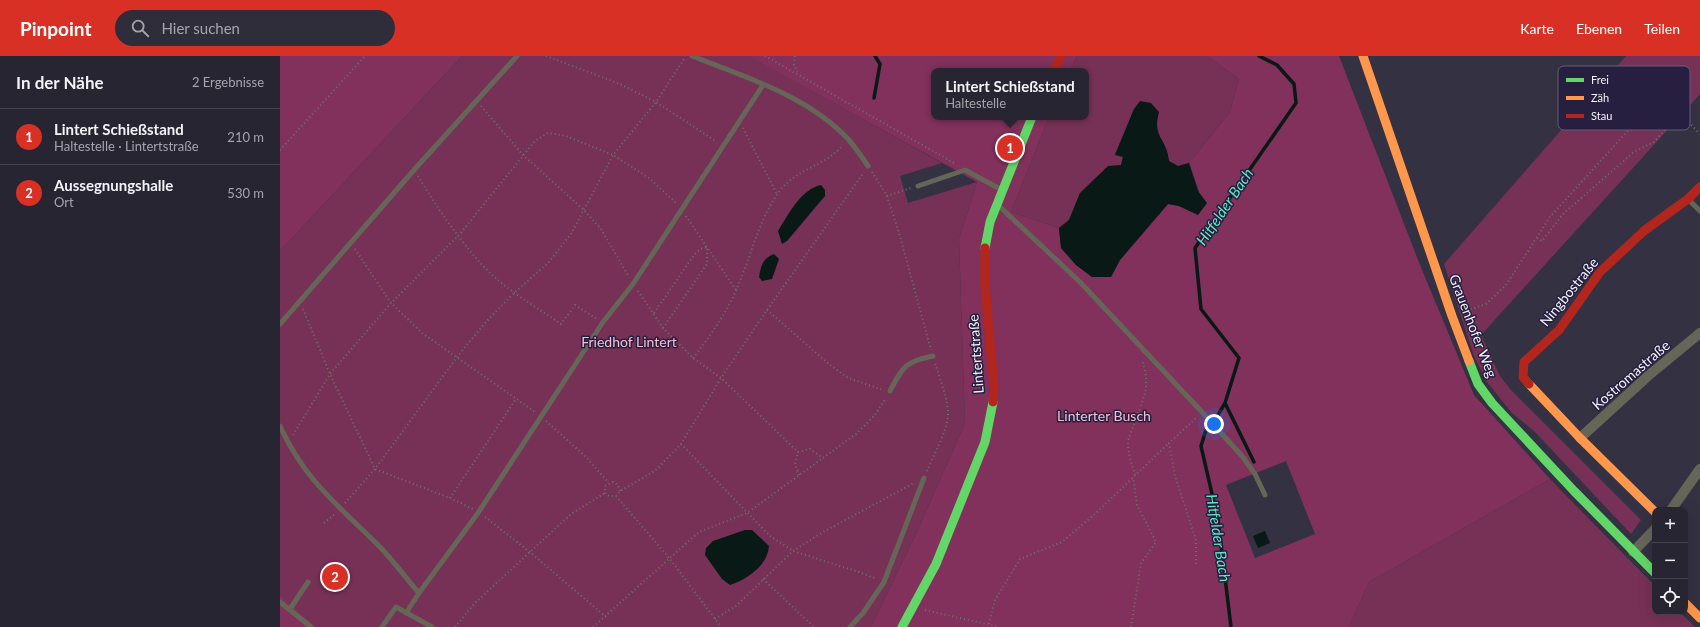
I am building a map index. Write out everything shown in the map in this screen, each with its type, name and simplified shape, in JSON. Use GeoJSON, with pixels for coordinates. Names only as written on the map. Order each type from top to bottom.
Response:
{"type":"FeatureCollection","features":[{"type":"Feature","properties":{"kind":"street"},"geometry":{"type":"LineString","coordinates":[[1055,68],[1061,56]]}},
{"type":"Feature","properties":{"kind":"street","name":"Grauenhofer Weg"},"geometry":{"type":"LineString","coordinates":[[1363,56],[1452,316],[1478,384],[1492,403],[1652,570]]}},
{"type":"Feature","properties":{"kind":"street","name":"Lintertstraße"},"geometry":{"type":"LineString","coordinates":[[902,627],[936,564],[985,442],[992,411],[994,386],[985,286],[984,256],[990,222],[1031,120]]}},
{"type":"Feature","properties":{"kind":"street","name":"Ningbostraße"},"geometry":{"type":"LineString","coordinates":[[1652,509],[1580,438],[1523,377],[1524,362],[1559,330],[1600,272],[1645,230],[1688,199],[1700,187]]}},
{"type":"Feature","properties":{"kind":"street","name":"Kostromastraße"},"geometry":{"type":"LineString","coordinates":[[1580,438],[1648,376],[1700,333]]}},
{"type":"Feature","properties":{"kind":"street"},"geometry":{"type":"LineString","coordinates":[[1673,507],[1700,469]]}},
{"type":"Feature","properties":{"kind":"street"},"geometry":{"type":"LineString","coordinates":[[1633,552],[1652,532]]}},
{"type":"Feature","properties":{"kind":"street"},"geometry":{"type":"LineString","coordinates":[[1688,606],[1700,618]]}},
{"type":"Feature","properties":{"kind":"lane"},"geometry":{"type":"LineString","coordinates":[[280,324],[414,170],[517,56]]}},
{"type":"Feature","properties":{"kind":"lane"},"geometry":{"type":"LineString","coordinates":[[692,56],[790,97],[821,115],[848,139],[868,166]]}},
{"type":"Feature","properties":{"kind":"lane"},"geometry":{"type":"LineString","coordinates":[[406,613],[418,593],[478,513],[603,322],[633,284],[763,85]]}},
{"type":"Feature","properties":{"kind":"lane"},"geometry":{"type":"LineString","coordinates":[[918,186],[965,170],[1003,190]]}},
{"type":"Feature","properties":{"kind":"lane"},"geometry":{"type":"LineString","coordinates":[[1688,199],[1700,211]]}},
{"type":"Feature","properties":{"kind":"lane"},"geometry":{"type":"LineString","coordinates":[[997,204],[1080,282],[1201,411],[1242,456],[1255,474],[1264,495]]}},
{"type":"Feature","properties":{"kind":"lane"},"geometry":{"type":"LineString","coordinates":[[890,392],[904,367],[915,359],[933,356]]}},
{"type":"Feature","properties":{"kind":"lane"},"geometry":{"type":"LineString","coordinates":[[280,426],[288,443],[307,473],[340,510],[382,549],[418,593]]}},
{"type":"Feature","properties":{"kind":"lane"},"geometry":{"type":"LineString","coordinates":[[850,627],[863,613],[884,582],[924,478]]}},
{"type":"Feature","properties":{"kind":"lane"},"geometry":{"type":"LineString","coordinates":[[290,609],[308,582]]}},
{"type":"Feature","properties":{"kind":"lane"},"geometry":{"type":"LineString","coordinates":[[280,602],[311,627]]}},
{"type":"Feature","properties":{"kind":"lane"},"geometry":{"type":"LineString","coordinates":[[382,627],[396,607],[432,627]]}},
{"type":"Feature","properties":{"kind":"path"},"geometry":{"type":"LineString","coordinates":[[280,150],[366,56]]}},
{"type":"Feature","properties":{"kind":"path"},"geometry":{"type":"LineString","coordinates":[[546,56],[620,84],[656,102],[723,146]]}},
{"type":"Feature","properties":{"kind":"path"},"geometry":{"type":"LineString","coordinates":[[324,523],[340,510],[375,469],[457,357],[485,323],[514,293],[548,263],[571,234],[613,155],[656,102],[686,56]]}},
{"type":"Feature","properties":{"kind":"path"},"geometry":{"type":"LineString","coordinates":[[765,56],[965,170]]}},
{"type":"Feature","properties":{"kind":"path"},"geometry":{"type":"LineString","coordinates":[[795,56],[794,64],[798,74]]}},
{"type":"Feature","properties":{"kind":"path"},"geometry":{"type":"LineString","coordinates":[[740,122],[777,194]]}},
{"type":"Feature","properties":{"kind":"path"},"geometry":{"type":"LineString","coordinates":[[1690,124],[1700,134]]}},
{"type":"Feature","properties":{"kind":"path"},"geometry":{"type":"LineString","coordinates":[[1452,316],[1486,304],[1506,285],[1550,218],[1628,130]]}},
{"type":"Feature","properties":{"kind":"path"},"geometry":{"type":"LineString","coordinates":[[1537,238],[1542,241],[1564,213],[1634,152],[1654,142],[1665,130]]}},
{"type":"Feature","properties":{"kind":"path"},"geometry":{"type":"LineString","coordinates":[[288,443],[330,374],[391,303],[459,235],[535,141],[548,134],[566,136],[613,155],[649,178],[682,209],[736,290]]}},
{"type":"Feature","properties":{"kind":"path"},"geometry":{"type":"LineString","coordinates":[[693,358],[714,332],[736,290],[764,218],[777,194],[786,183],[807,168],[836,154],[848,139]]}},
{"type":"Feature","properties":{"kind":"path"},"geometry":{"type":"LineString","coordinates":[[616,496],[620,491],[655,471],[681,444],[721,378],[868,166],[887,196],[900,236],[946,400],[948,416],[945,428],[924,478],[823,532],[793,552],[736,606],[715,619]]}},
{"type":"Feature","properties":{"kind":"path"},"geometry":{"type":"LineString","coordinates":[[414,170],[436,206],[487,270],[514,293],[561,324],[576,305],[603,322]]}},
{"type":"Feature","properties":{"kind":"path"},"geometry":{"type":"LineString","coordinates":[[887,196],[918,186]]}},
{"type":"Feature","properties":{"kind":"path"},"geometry":{"type":"LineString","coordinates":[[351,243],[391,303],[422,333],[542,416],[584,456],[609,483]]}},
{"type":"Feature","properties":{"kind":"path"},"geometry":{"type":"LineString","coordinates":[[654,313],[694,255],[700,249],[707,247]]}},
{"type":"Feature","properties":{"kind":"path"},"geometry":{"type":"LineString","coordinates":[[663,328],[707,264],[707,247]]}},
{"type":"Feature","properties":{"kind":"path"},"geometry":{"type":"LineString","coordinates":[[300,302],[330,374],[375,469],[450,498],[478,513],[531,553],[606,617]]}},
{"type":"Feature","properties":{"kind":"path"},"geometry":{"type":"LineString","coordinates":[[593,627],[606,617],[699,532],[747,513],[856,434],[875,415],[890,392],[848,378],[830,365],[767,310]]}},
{"type":"Feature","properties":{"kind":"path"},"geometry":{"type":"LineString","coordinates":[[1130,627],[1141,563],[1156,542],[1137,505],[1128,442],[1146,394],[1147,374],[1142,358],[1148,354]]}},
{"type":"Feature","properties":{"kind":"path"},"geometry":{"type":"LineString","coordinates":[[450,498],[516,399]]}},
{"type":"Feature","properties":{"kind":"path"},"geometry":{"type":"LineString","coordinates":[[989,624],[995,600],[1020,559],[1062,542],[1095,514],[1183,428],[1194,421],[1201,411]]}},
{"type":"Feature","properties":{"kind":"path"},"geometry":{"type":"LineString","coordinates":[[1168,443],[1175,476],[1196,540],[1196,564]]}},
{"type":"Feature","properties":{"kind":"path"},"geometry":{"type":"LineString","coordinates":[[681,444],[770,536],[793,552],[859,572],[884,582]]}},
{"type":"Feature","properties":{"kind":"path"},"geometry":{"type":"LineString","coordinates":[[799,475],[795,464],[798,452],[810,449],[823,458]]}},
{"type":"Feature","properties":{"kind":"path"},"geometry":{"type":"LineString","coordinates":[[605,493],[605,486],[613,482],[618,485],[620,491]]}},
{"type":"Feature","properties":{"kind":"path"},"geometry":{"type":"LineString","coordinates":[[605,493],[609,496],[616,496],[670,559],[721,627]]}},
{"type":"Feature","properties":{"kind":"path"},"geometry":{"type":"LineString","coordinates":[[455,627],[475,603],[572,514],[605,493]]}},
{"type":"Feature","properties":{"kind":"path"},"geometry":{"type":"LineString","coordinates":[[763,579],[814,627]]}},
{"type":"Feature","properties":{"kind":"path"},"geometry":{"type":"LineString","coordinates":[[915,605],[929,612],[999,627]]}},
{"type":"Feature","properties":{"kind":"green space"},"geometry":{"type":"Polygon","coordinates":[[[280,56],[462,56],[280,251],[280,56]]]}},
{"type":"Feature","properties":{"kind":"green space","name":"Friedhof Lintert"},"geometry":{"type":"Polygon","coordinates":[[[462,56],[750,56],[942,163],[900,176],[908,203],[977,182],[959,239],[965,423],[915,536],[871,627],[317,627],[280,594],[280,251],[462,56]]]}},
{"type":"Feature","properties":{"kind":"green space","name":"Linterter Busch"},"geometry":{"type":"Polygon","coordinates":[[[749,56],[1077,56],[1071,68],[931,68],[931,120],[1048,120],[1011,212],[1059,228],[1061,248],[1076,265],[1092,277],[1111,277],[1120,260],[1168,204],[1179,206],[1198,215],[1199,191],[1189,163],[1230,112],[1239,79],[1207,56],[1339,56],[1420,265],[1474,395],[1550,479],[1369,582],[1349,627],[871,627],[915,536],[965,423],[959,239],[977,182],[749,56]],[[1286,461],[1226,485],[1255,558],[1315,534],[1286,461]]]}},
{"type":"Feature","properties":{"kind":"green space"},"geometry":{"type":"Polygon","coordinates":[[[1077,56],[1207,56],[1239,79],[1230,112],[1189,163],[1178,166],[1169,161],[1166,147],[1158,133],[1158,112],[1134,109],[1115,154],[1123,157],[1121,165],[1080,193],[1069,220],[1059,228],[1011,212],[1048,120],[1089,120],[1089,68],[1071,68],[1077,56]]]}},
{"type":"Feature","properties":{"kind":"green space"},"geometry":{"type":"Polygon","coordinates":[[[1626,56],[1700,56],[1700,94],[1690,105],[1690,66],[1617,66],[1626,56]]]}},
{"type":"Feature","properties":{"kind":"green space"},"geometry":{"type":"Polygon","coordinates":[[[1561,130],[1667,130],[1481,335],[1500,376],[1511,390],[1641,520],[1631,534],[1534,431],[1511,412],[1487,382],[1474,356],[1444,264],[1561,130]]]}},
{"type":"Feature","properties":{"kind":"green space"},"geometry":{"type":"Polygon","coordinates":[[[1550,479],[1652,583],[1652,615],[1683,615],[1695,627],[1349,627],[1369,582],[1550,479]]]}},
{"type":"Feature","properties":{"kind":"green space"},"geometry":{"type":"Polygon","coordinates":[[[280,594],[317,627],[280,627],[280,594]]]}},
{"type":"Feature","properties":{"kind":"shaded area"},"geometry":{"type":"Polygon","coordinates":[[[1140,101],[1151,103],[1159,112],[1157,127],[1166,147],[1169,161],[1178,166],[1189,163],[1198,191],[1207,203],[1198,215],[1179,206],[1168,204],[1120,260],[1111,277],[1092,277],[1076,265],[1061,248],[1059,228],[1069,220],[1080,193],[1108,166],[1121,165],[1123,157],[1115,155],[1134,109],[1140,101]]]}},
{"type":"Feature","properties":{"kind":"shaded area"},"geometry":{"type":"Polygon","coordinates":[[[821,185],[825,190],[825,196],[787,241],[782,244],[778,231],[791,210],[807,192],[814,187],[821,185]]]}},
{"type":"Feature","properties":{"kind":"shaded area"},"geometry":{"type":"Polygon","coordinates":[[[774,254],[779,259],[772,279],[762,281],[759,277],[760,269],[767,258],[774,254]]]}},
{"type":"Feature","properties":{"kind":"shaded area"},"geometry":{"type":"Polygon","coordinates":[[[745,530],[752,530],[769,546],[768,553],[756,571],[737,583],[730,585],[722,579],[705,555],[706,548],[713,541],[745,530]]]}},
{"type":"Feature","properties":{"kind":"shaded area"},"geometry":{"type":"Polygon","coordinates":[[[1265,531],[1270,543],[1258,548],[1253,536],[1265,531]]]}},
{"type":"Feature","properties":{"kind":"waterway"},"geometry":{"type":"LineString","coordinates":[[874,98],[880,64],[875,56]]}},
{"type":"Feature","properties":{"kind":"waterway","name":"Hitfelder Bach"},"geometry":{"type":"LineString","coordinates":[[1215,420],[1225,403],[1239,358],[1201,309],[1195,248],[1296,103],[1294,84],[1277,65],[1259,56]]}},
{"type":"Feature","properties":{"kind":"waterway"},"geometry":{"type":"LineString","coordinates":[[1225,403],[1254,462]]}},
{"type":"Feature","properties":{"kind":"waterway","name":"Hitfelder Bach"},"geometry":{"type":"LineString","coordinates":[[1207,427],[1201,446],[1218,520],[1231,627]]}},
{"type":"Feature","properties":{"kind":"traffic: fast"},"geometry":{"type":"LineString","coordinates":[[985,248],[990,222],[1031,120]]}},
{"type":"Feature","properties":{"kind":"traffic: fast"},"geometry":{"type":"LineString","coordinates":[[1469,361],[1478,384],[1492,403],[1574,491],[1652,570]]}},
{"type":"Feature","properties":{"kind":"traffic: fast"},"geometry":{"type":"LineString","coordinates":[[902,627],[936,564],[985,442],[993,402]]}},
{"type":"Feature","properties":{"kind":"traffic: slow"},"geometry":{"type":"LineString","coordinates":[[1363,56],[1452,316],[1469,361]]}},
{"type":"Feature","properties":{"kind":"traffic: slow"},"geometry":{"type":"LineString","coordinates":[[1529,384],[1580,438],[1652,509]]}},
{"type":"Feature","properties":{"kind":"traffic: slow"},"geometry":{"type":"LineString","coordinates":[[1688,606],[1700,618]]}},
{"type":"Feature","properties":{"kind":"traffic: jam"},"geometry":{"type":"LineString","coordinates":[[1055,68],[1061,56]]}},
{"type":"Feature","properties":{"kind":"traffic: jam"},"geometry":{"type":"LineString","coordinates":[[1529,384],[1523,377],[1524,362],[1559,330],[1600,272],[1645,230],[1688,199],[1700,187]]}},
{"type":"Feature","properties":{"kind":"traffic: jam"},"geometry":{"type":"LineString","coordinates":[[985,248],[985,286],[994,386],[993,402]]}},
{"type":"Feature","properties":{"kind":"place","name":"Lintert Schießstand"},"geometry":{"type":"Point","coordinates":[1010,148]}},
{"type":"Feature","properties":{"kind":"place","name":"Aussegnungshalle"},"geometry":{"type":"Point","coordinates":[335,577]}}]}
